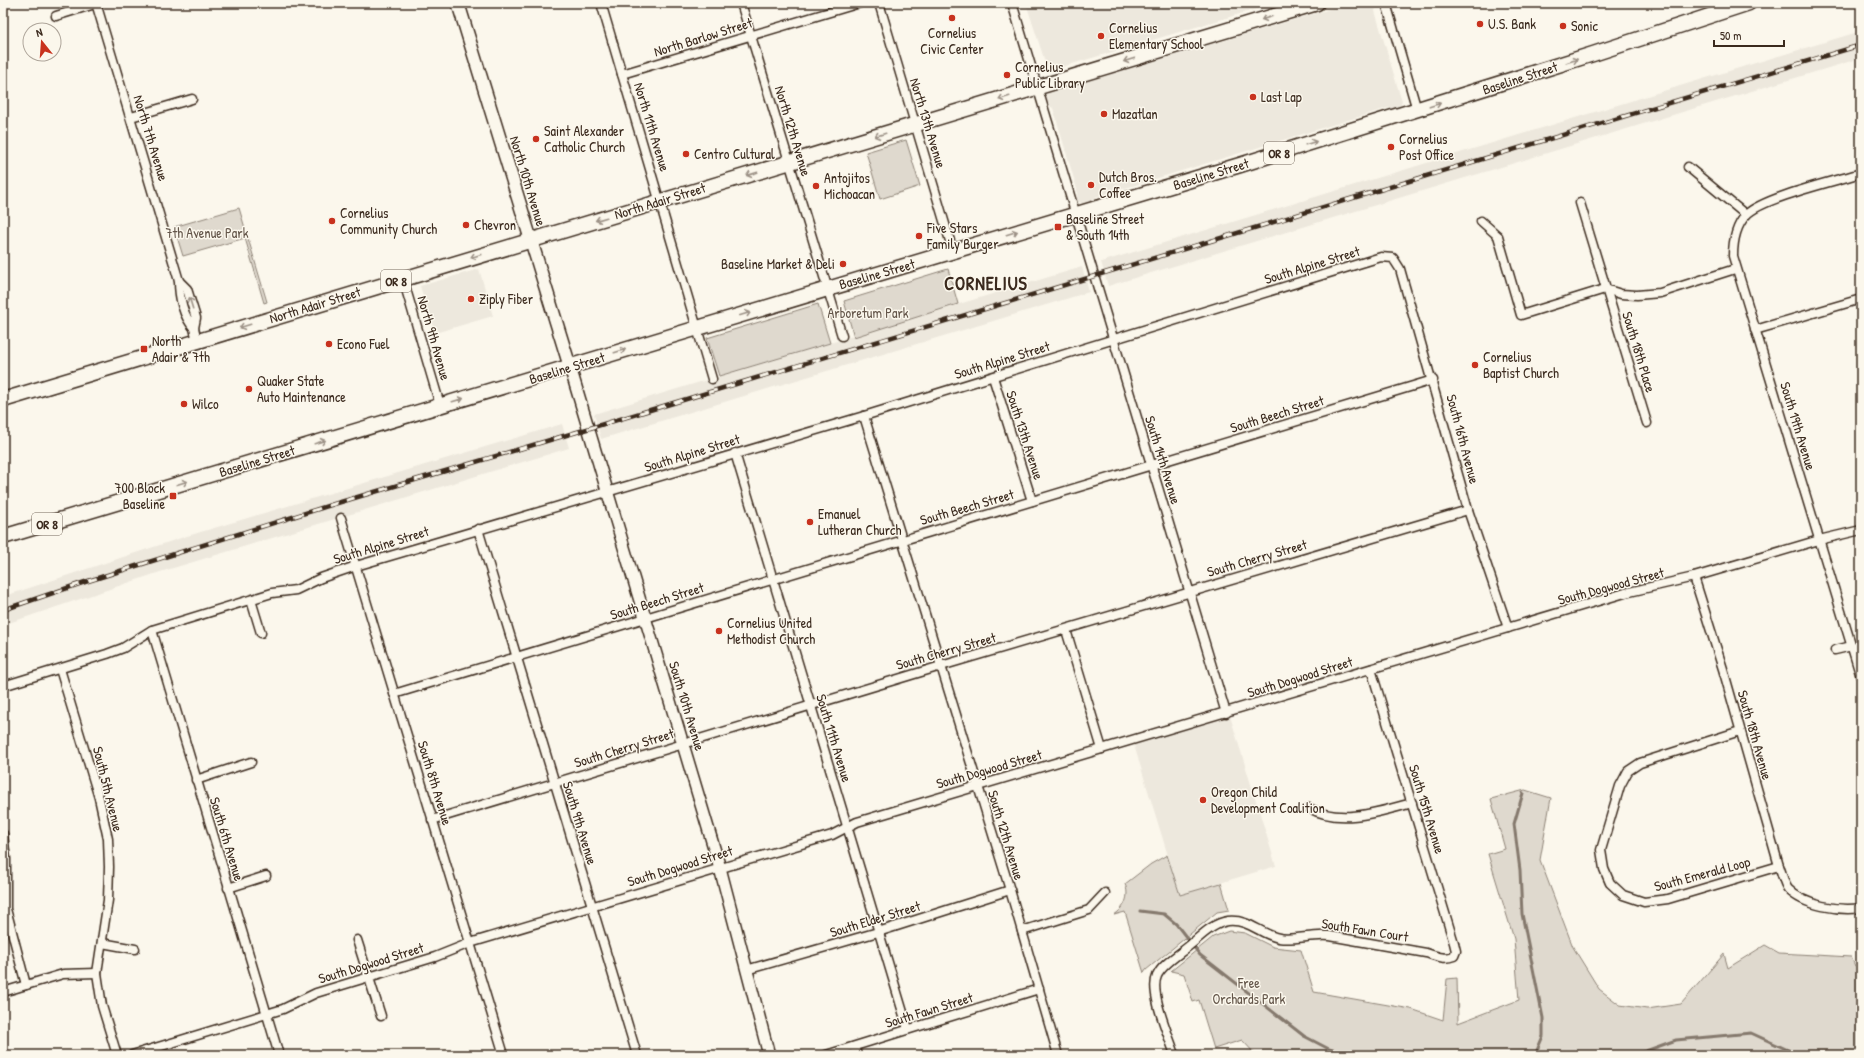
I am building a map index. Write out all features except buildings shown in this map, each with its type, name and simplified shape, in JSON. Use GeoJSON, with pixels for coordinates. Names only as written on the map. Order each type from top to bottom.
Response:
{"type":"FeatureCollection","features":[{"type":"Feature","properties":{"kind":"highway","name":"North Adair Street"},"geometry":{"type":"LineString","coordinates":[[3,400],[195,335],[403,279],[1317,3]]}},
{"type":"Feature","properties":{"kind":"highway","name":"Baseline Street"},"geometry":{"type":"LineString","coordinates":[[3,537],[1417,110],[1711,17],[1749,3]]}},
{"type":"Feature","properties":{"kind":"main road","name":"North 10th Avenue"},"geometry":{"type":"LineString","coordinates":[[458,3],[570,367]]}},
{"type":"Feature","properties":{"kind":"main road","name":"South 10th Avenue"},"geometry":{"type":"LineString","coordinates":[[570,367],[606,492],[720,868],[769,1055]]}},
{"type":"Feature","properties":{"kind":"street"},"geometry":{"type":"LineString","coordinates":[[56,16],[97,3]]}},
{"type":"Feature","properties":{"kind":"street","name":"North 7th Avenue"},"geometry":{"type":"LineString","coordinates":[[97,3],[180,281],[179,291],[187,321],[195,335]]}},
{"type":"Feature","properties":{"kind":"street","name":"North 11th Avenue"},"geometry":{"type":"LineString","coordinates":[[600,3],[660,201],[696,328]]}},
{"type":"Feature","properties":{"kind":"street","name":"North 12th Avenue"},"geometry":{"type":"LineString","coordinates":[[741,3],[842,336]]}},
{"type":"Feature","properties":{"kind":"street","name":"North Barlow Street"},"geometry":{"type":"LineString","coordinates":[[622,74],[860,3]]}},
{"type":"Feature","properties":{"kind":"street","name":"North 13th Avenue"},"geometry":{"type":"LineString","coordinates":[[878,3],[953,251]]}},
{"type":"Feature","properties":{"kind":"street","name":"South 14th Avenue"},"geometry":{"type":"LineString","coordinates":[[1012,3],[1226,713]]}},
{"type":"Feature","properties":{"kind":"street"},"geometry":{"type":"LineString","coordinates":[[1386,3],[1417,110]]}},
{"type":"Feature","properties":{"kind":"street"},"geometry":{"type":"LineString","coordinates":[[131,117],[192,98]]}},
{"type":"Feature","properties":{"kind":"street"},"geometry":{"type":"LineString","coordinates":[[1688,167],[1746,216],[1758,207],[1773,200],[1861,173]]}},
{"type":"Feature","properties":{"kind":"street","name":"South 18th Place"},"geometry":{"type":"LineString","coordinates":[[1580,203],[1647,423]]}},
{"type":"Feature","properties":{"kind":"street","name":"South 19th Avenue"},"geometry":{"type":"LineString","coordinates":[[1746,216],[1738,228],[1733,245],[1735,269],[1820,540],[1861,677]]}},
{"type":"Feature","properties":{"kind":"street"},"geometry":{"type":"LineString","coordinates":[[1481,221],[1498,236],[1521,315],[1605,289],[1621,294],[1636,295],[1660,293],[1735,269]]}},
{"type":"Feature","properties":{"kind":"street","name":"South Alpine Street"},"geometry":{"type":"LineString","coordinates":[[3,686],[123,648],[152,630],[272,594],[296,590],[321,578],[356,566],[864,416],[1381,257],[1393,258]]}},
{"type":"Feature","properties":{"kind":"street","name":"South 16th Avenue"},"geometry":{"type":"LineString","coordinates":[[1393,258],[1400,269],[1433,380],[1468,510],[1508,628]]}},
{"type":"Feature","properties":{"kind":"street","name":"North 9th Avenue"},"geometry":{"type":"LineString","coordinates":[[403,279],[440,405]]}},
{"type":"Feature","properties":{"kind":"street"},"geometry":{"type":"LineString","coordinates":[[1755,330],[1861,299]]}},
{"type":"Feature","properties":{"kind":"street"},"geometry":{"type":"LineString","coordinates":[[696,328],[712,380]]}},
{"type":"Feature","properties":{"kind":"street","name":"South 13th Avenue"},"geometry":{"type":"LineString","coordinates":[[993,376],[1032,502]]}},
{"type":"Feature","properties":{"kind":"street","name":"South Beech Street"},"geometry":{"type":"LineString","coordinates":[[394,694],[1433,380]]}},
{"type":"Feature","properties":{"kind":"street","name":"South 12th Avenue"},"geometry":{"type":"LineString","coordinates":[[864,416],[1010,890],[1058,1055]]}},
{"type":"Feature","properties":{"kind":"street","name":"South 11th Avenue"},"geometry":{"type":"LineString","coordinates":[[736,453],[908,1029]]}},
{"type":"Feature","properties":{"kind":"street","name":"South Cherry Street"},"geometry":{"type":"LineString","coordinates":[[432,820],[810,705],[1468,510]]}},
{"type":"Feature","properties":{"kind":"street","name":"South 8th Avenue"},"geometry":{"type":"LineString","coordinates":[[341,518],[504,1055]]}},
{"type":"Feature","properties":{"kind":"street","name":"South 9th Avenue"},"geometry":{"type":"LineString","coordinates":[[478,529],[637,1055]]}},
{"type":"Feature","properties":{"kind":"street","name":"South Dogwood Street"},"geometry":{"type":"LineString","coordinates":[[132,1055],[266,1014],[297,1003],[316,993],[435,957],[470,943],[832,834],[857,822],[1625,593],[1694,577],[1820,540],[1861,530]]}},
{"type":"Feature","properties":{"kind":"street","name":"South 18th Avenue"},"geometry":{"type":"LineString","coordinates":[[1694,577],[1723,669],[1779,866],[1787,888],[1799,898],[1823,907],[1861,908]]}},
{"type":"Feature","properties":{"kind":"street"},"geometry":{"type":"LineString","coordinates":[[251,600],[261,634]]}},
{"type":"Feature","properties":{"kind":"street","name":"South 6th Avenue"},"geometry":{"type":"LineString","coordinates":[[152,630],[279,1055]]}},
{"type":"Feature","properties":{"kind":"street"},"geometry":{"type":"LineString","coordinates":[[1066,630],[1102,750]]}},
{"type":"Feature","properties":{"kind":"street"},"geometry":{"type":"LineString","coordinates":[[1835,650],[1852,646]]}},
{"type":"Feature","properties":{"kind":"street","name":"South 5th Avenue"},"geometry":{"type":"LineString","coordinates":[[60,669],[99,798],[108,839],[108,900],[97,973],[102,1006],[117,1055]]}},
{"type":"Feature","properties":{"kind":"street","name":"South 15th Avenue"},"geometry":{"type":"LineString","coordinates":[[1371,669],[1454,943],[1456,951],[1454,956]]}},
{"type":"Feature","properties":{"kind":"street","name":"South Emerald Loop"},"geometry":{"type":"LineString","coordinates":[[1740,731],[1640,763],[1628,771],[1620,786],[1602,850],[1604,869],[1610,883],[1623,895],[1644,902],[1668,900],[1779,866]]}},
{"type":"Feature","properties":{"kind":"street"},"geometry":{"type":"LineString","coordinates":[[196,780],[251,762]]}},
{"type":"Feature","properties":{"kind":"street"},"geometry":{"type":"LineString","coordinates":[[1309,808],[1318,813],[1347,816],[1377,812],[1412,803]]}},
{"type":"Feature","properties":{"kind":"street"},"geometry":{"type":"LineString","coordinates":[[3,834],[6,859],[6,909],[26,985]]}},
{"type":"Feature","properties":{"kind":"street"},"geometry":{"type":"LineString","coordinates":[[228,888],[266,876]]}},
{"type":"Feature","properties":{"kind":"street","name":"South Elder Street"},"geometry":{"type":"LineString","coordinates":[[746,970],[878,932],[1010,890]]}},
{"type":"Feature","properties":{"kind":"street"},"geometry":{"type":"LineString","coordinates":[[1022,932],[1088,910],[1105,893]]}},
{"type":"Feature","properties":{"kind":"street","name":"South Fawn Court"},"geometry":{"type":"LineString","coordinates":[[1175,1055],[1157,998],[1155,983],[1157,976],[1161,970],[1198,939],[1216,925],[1223,922],[1244,922],[1270,936],[1279,938],[1287,939],[1318,935],[1330,936],[1426,953],[1439,957],[1448,958],[1454,956]]}},
{"type":"Feature","properties":{"kind":"street"},"geometry":{"type":"LineString","coordinates":[[357,940],[381,1016]]}},
{"type":"Feature","properties":{"kind":"street"},"geometry":{"type":"LineString","coordinates":[[102,943],[135,949]]}},
{"type":"Feature","properties":{"kind":"street"},"geometry":{"type":"LineString","coordinates":[[3,992],[63,974],[97,973]]}},
{"type":"Feature","properties":{"kind":"street","name":"South Fawn Street"},"geometry":{"type":"LineString","coordinates":[[826,1055],[856,1051],[908,1029],[1039,989]]}},
{"type":"Feature","properties":{"kind":"shaded area","name":"Cornelius Elementary School"},"geometry":{"type":"Polygon","coordinates":[[[1026,3],[1273,4],[1052,70],[1047,68],[1026,3]]]}},
{"type":"Feature","properties":{"kind":"shaded area"},"geometry":{"type":"Polygon","coordinates":[[[1350,3],[1378,3],[1375,11],[1402,102],[1399,108],[1388,108],[1096,197],[1092,202],[1083,204],[1077,201],[1077,189],[1053,108],[1048,105],[1046,98],[1049,90],[1059,87],[1064,88],[1350,3]]]}},
{"type":"Feature","properties":{"kind":"shaded area"},"geometry":{"type":"Polygon","coordinates":[[[1861,31],[1861,58],[1108,286],[1101,262],[1861,31]]]}},
{"type":"Feature","properties":{"kind":"shaded area"},"geometry":{"type":"Polygon","coordinates":[[[1082,267],[1089,292],[601,439],[594,414],[1082,267]]]}},
{"type":"Feature","properties":{"kind":"shaded area"},"geometry":{"type":"Polygon","coordinates":[[[479,269],[493,316],[435,333],[420,286],[479,269]]]}},
{"type":"Feature","properties":{"kind":"shaded area"},"geometry":{"type":"Polygon","coordinates":[[[562,424],[569,448],[160,572],[3,625],[3,597],[184,537],[562,424]]]}},
{"type":"Feature","properties":{"kind":"shaded area","name":"Oregon Child Development Coalition"},"geometry":{"type":"Polygon","coordinates":[[[1230,716],[1276,866],[1180,895],[1134,745],[1230,716]]]}},
{"type":"Feature","properties":{"kind":"green space"},"geometry":{"type":"Polygon","coordinates":[[[906,140],[920,186],[880,199],[866,152],[906,140]]]}},
{"type":"Feature","properties":{"kind":"green space","name":"7th Avenue Park"},"geometry":{"type":"Polygon","coordinates":[[[239,208],[267,302],[264,303],[245,238],[183,256],[174,227],[239,208]]]}},
{"type":"Feature","properties":{"kind":"green space","name":"Arboretum Park"},"geometry":{"type":"Polygon","coordinates":[[[948,269],[958,304],[854,337],[844,301],[948,269]]]}},
{"type":"Feature","properties":{"kind":"green space"},"geometry":{"type":"Polygon","coordinates":[[[818,304],[830,343],[719,376],[707,338],[818,304]]]}},
{"type":"Feature","properties":{"kind":"green space","name":"Free Orchards Park"},"geometry":{"type":"Polygon","coordinates":[[[1525,790],[1551,798],[1540,860],[1573,947],[1599,989],[1620,1005],[1647,1009],[1681,1004],[1724,954],[1728,968],[1765,945],[1779,953],[1851,957],[1855,966],[1861,965],[1861,1055],[1256,1055],[1242,1040],[1214,1049],[1199,1000],[1193,1002],[1184,974],[1171,971],[1213,937],[1229,931],[1245,933],[1273,947],[1301,950],[1314,992],[1411,1009],[1443,1020],[1447,979],[1457,978],[1458,1023],[1519,1000],[1514,939],[1488,854],[1505,849],[1491,799],[1525,790]]]}},
{"type":"Feature","properties":{"kind":"green space"},"geometry":{"type":"Polygon","coordinates":[[[1167,855],[1180,895],[1221,883],[1229,910],[1217,912],[1144,973],[1125,912],[1114,915],[1121,909],[1126,901],[1127,893],[1125,884],[1151,864],[1167,855]]]}},
{"type":"Feature","properties":{"kind":"waterway"},"geometry":{"type":"LineString","coordinates":[[1523,793],[1514,824],[1520,870],[1522,914],[1543,1018],[1543,1036],[1535,1055]]}},
{"type":"Feature","properties":{"kind":"waterway"},"geometry":{"type":"LineString","coordinates":[[1140,911],[1164,914],[1176,924],[1200,955],[1304,1036],[1329,1049],[1351,1055]]}},
{"type":"Feature","properties":{"kind":"waterway"},"geometry":{"type":"LineString","coordinates":[[1635,1055],[1676,1040],[1751,1033],[1799,1055]]}},
{"type":"Feature","properties":{"kind":"railway"},"geometry":{"type":"LineString","coordinates":[[3,610],[85,582],[334,504],[1861,45]]}},
{"type":"Feature","properties":{"kind":"place","name":"Cornelius Civic Center"},"geometry":{"type":"Point","coordinates":[952,18]}},
{"type":"Feature","properties":{"kind":"place","name":"U.S. Bank"},"geometry":{"type":"Point","coordinates":[1480,24]}},
{"type":"Feature","properties":{"kind":"place","name":"Sonic"},"geometry":{"type":"Point","coordinates":[1563,26]}},
{"type":"Feature","properties":{"kind":"place","name":"Cornelius Elementary School"},"geometry":{"type":"Point","coordinates":[1101,36]}},
{"type":"Feature","properties":{"kind":"place","name":"Cornelius Public Library"},"geometry":{"type":"Point","coordinates":[1007,75]}},
{"type":"Feature","properties":{"kind":"place","name":"Last Lap"},"geometry":{"type":"Point","coordinates":[1253,97]}},
{"type":"Feature","properties":{"kind":"place","name":"Mazatlan"},"geometry":{"type":"Point","coordinates":[1104,114]}},
{"type":"Feature","properties":{"kind":"place","name":"Saint Alexander Catholic Church"},"geometry":{"type":"Point","coordinates":[536,139]}},
{"type":"Feature","properties":{"kind":"place","name":"Cornelius Post Office"},"geometry":{"type":"Point","coordinates":[1391,147]}},
{"type":"Feature","properties":{"kind":"place","name":"Centro Cultural"},"geometry":{"type":"Point","coordinates":[686,154]}},
{"type":"Feature","properties":{"kind":"place","name":"Dutch Bros. Coffee"},"geometry":{"type":"Point","coordinates":[1091,185]}},
{"type":"Feature","properties":{"kind":"place","name":"Antojitos Michoacan"},"geometry":{"type":"Point","coordinates":[816,186]}},
{"type":"Feature","properties":{"kind":"place","name":"Cornelius Community Church"},"geometry":{"type":"Point","coordinates":[332,221]}},
{"type":"Feature","properties":{"kind":"place","name":"Chevron"},"geometry":{"type":"Point","coordinates":[466,225]}},
{"type":"Feature","properties":{"kind":"place","name":"Baseline Street & South 14th"},"geometry":{"type":"Point","coordinates":[1058,227]}},
{"type":"Feature","properties":{"kind":"place","name":"Five Stars Family Burger"},"geometry":{"type":"Point","coordinates":[919,236]}},
{"type":"Feature","properties":{"kind":"place","name":"Baseline Market & Deli"},"geometry":{"type":"Point","coordinates":[843,264]}},
{"type":"Feature","properties":{"kind":"place","name":"Ziply Fiber"},"geometry":{"type":"Point","coordinates":[471,299]}},
{"type":"Feature","properties":{"kind":"place","name":"Econo Fuel"},"geometry":{"type":"Point","coordinates":[329,344]}},
{"type":"Feature","properties":{"kind":"place","name":"North Adair & 7th"},"geometry":{"type":"Point","coordinates":[144,349]}},
{"type":"Feature","properties":{"kind":"place","name":"Cornelius Baptist Church"},"geometry":{"type":"Point","coordinates":[1475,365]}},
{"type":"Feature","properties":{"kind":"place","name":"Quaker State Auto Maintenance"},"geometry":{"type":"Point","coordinates":[249,389]}},
{"type":"Feature","properties":{"kind":"place","name":"Wilco"},"geometry":{"type":"Point","coordinates":[184,404]}},
{"type":"Feature","properties":{"kind":"place","name":"700 Block Baseline"},"geometry":{"type":"Point","coordinates":[173,496]}},
{"type":"Feature","properties":{"kind":"place","name":"Emanuel Lutheran Church"},"geometry":{"type":"Point","coordinates":[810,522]}},
{"type":"Feature","properties":{"kind":"place","name":"Cornelius United Methodist Church"},"geometry":{"type":"Point","coordinates":[719,631]}},
{"type":"Feature","properties":{"kind":"place","name":"Oregon Child Development Coalition"},"geometry":{"type":"Point","coordinates":[1203,800]}},
{"type":"Feature","properties":{"kind":"district","name":"CORNELIUS"},"geometry":{"type":"Point","coordinates":[986,284]}}]}
